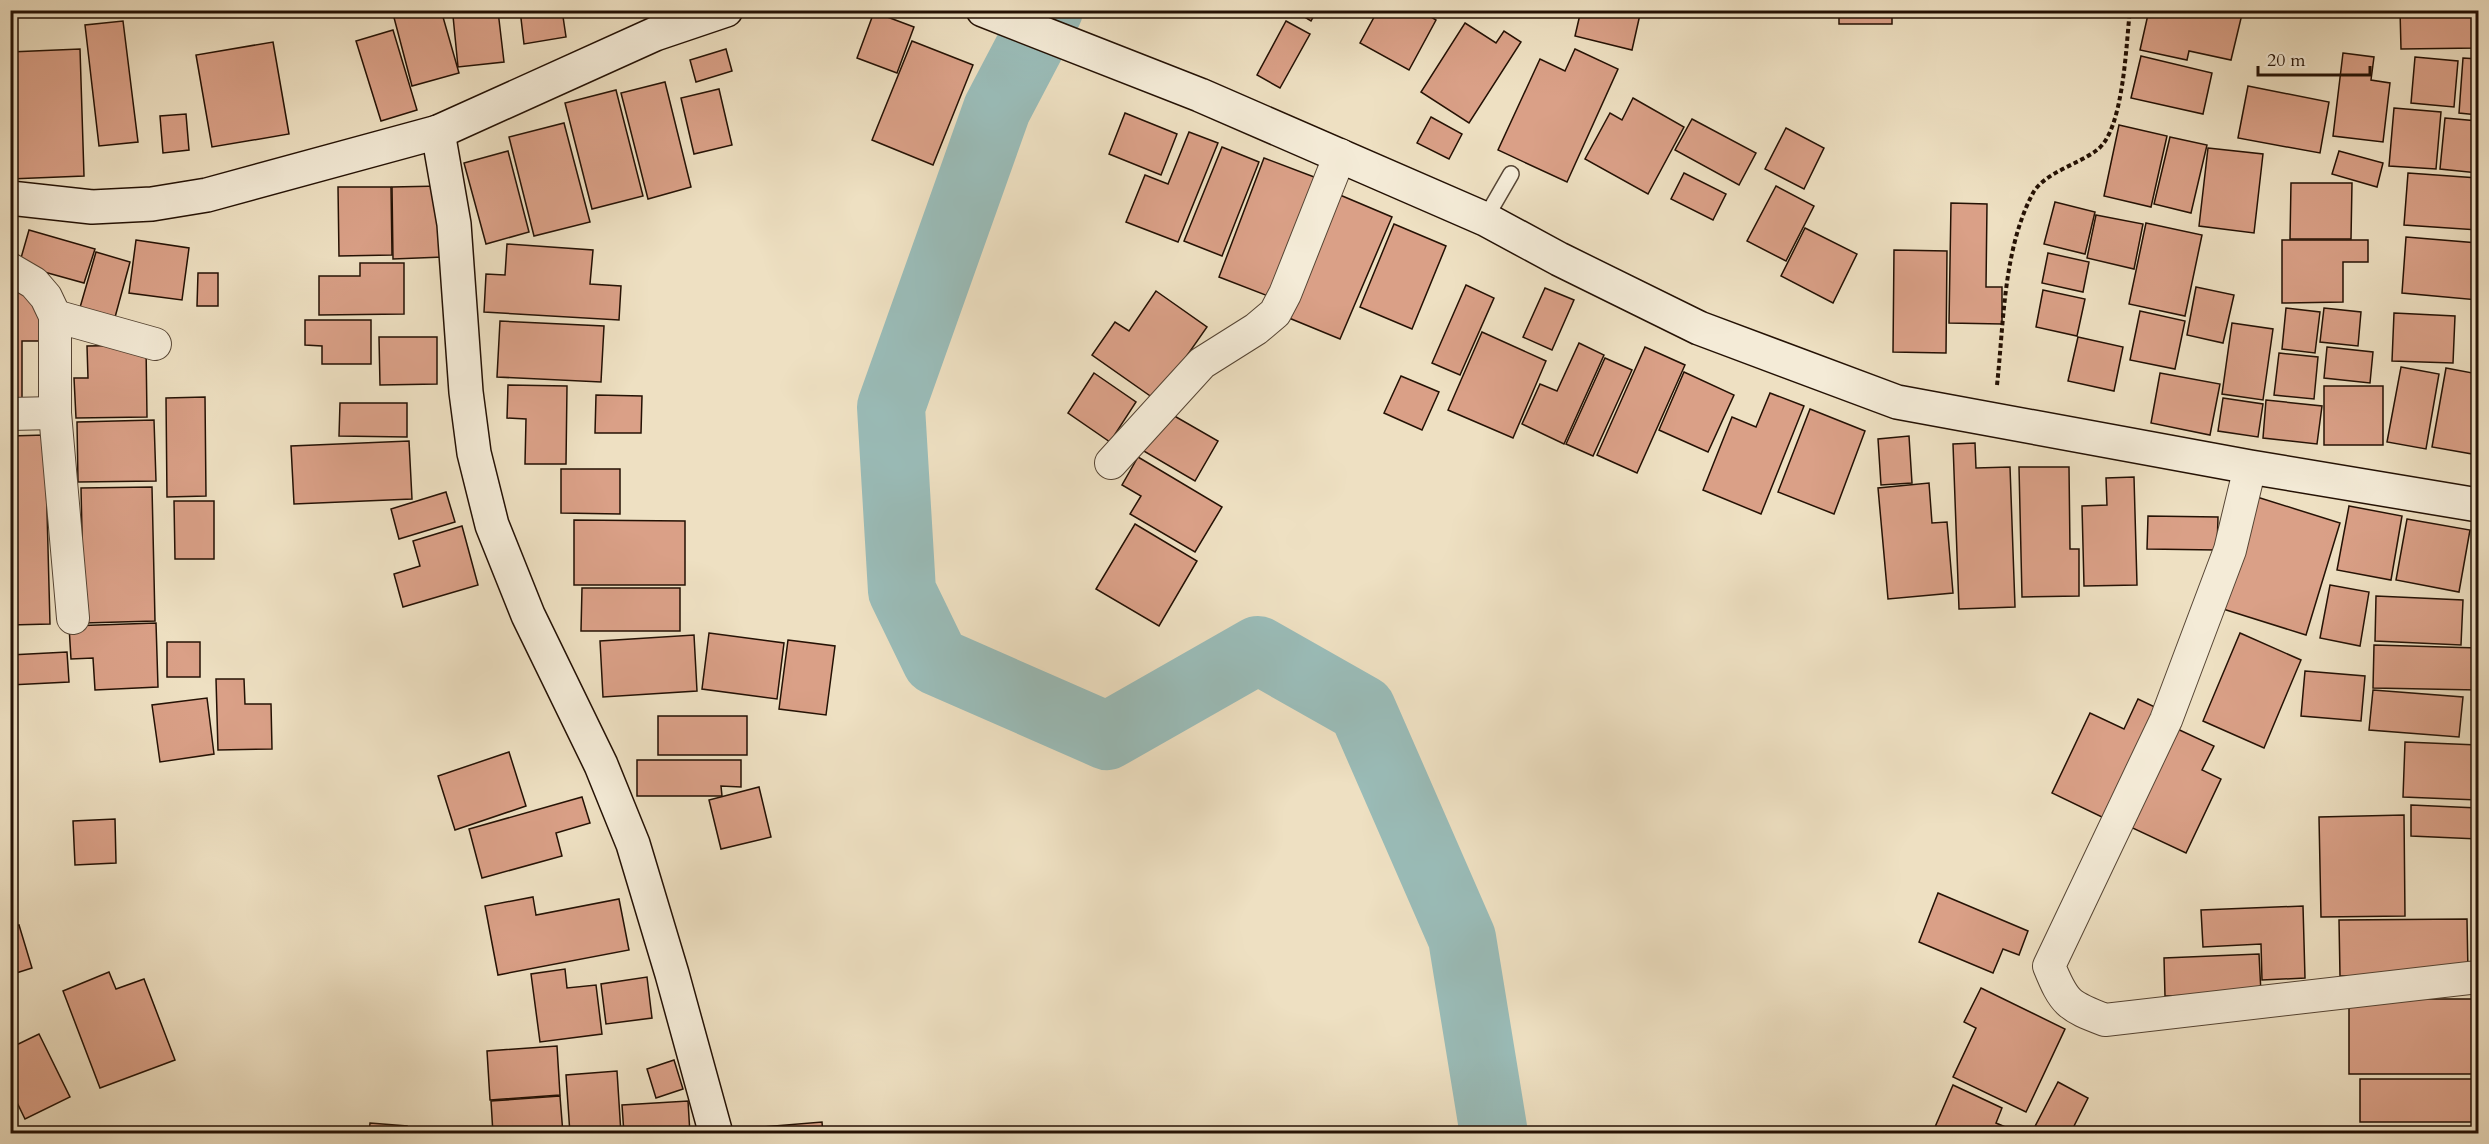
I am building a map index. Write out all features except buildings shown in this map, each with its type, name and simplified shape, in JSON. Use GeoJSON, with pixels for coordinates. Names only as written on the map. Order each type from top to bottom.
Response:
{"type":"FeatureCollection","features":[{"type":"Feature","properties":{"kind":"street"},"geometry":{"type":"LineString","coordinates":[[10,198],[92,207],[152,204],[207,195],[438,132],[655,34],[726,10]]}},
{"type":"Feature","properties":{"kind":"street"},"geometry":{"type":"LineString","coordinates":[[983,10],[1200,95],[1485,219],[1559,259],[1699,328],[1897,402],[1994,422],[2478,505]]}},
{"type":"Feature","properties":{"kind":"street"},"geometry":{"type":"LineString","coordinates":[[438,132],[454,224],[466,392],[474,453],[492,525],[528,615],[601,765],[633,844],[716,1134]]}},
{"type":"Feature","properties":{"kind":"street"},"geometry":{"type":"LineString","coordinates":[[1111,463],[1202,363],[1256,330],[1275,313],[1285,294],[1340,155]]}},
{"type":"Feature","properties":{"kind":"street"},"geometry":{"type":"LineString","coordinates":[[10,268],[34,283],[46,297],[55,316],[55,413],[73,618]]}},
{"type":"Feature","properties":{"kind":"street"},"geometry":{"type":"LineString","coordinates":[[55,316],[155,344]]}},
{"type":"Feature","properties":{"kind":"street"},"geometry":{"type":"LineString","coordinates":[[10,414],[55,413]]}},
{"type":"Feature","properties":{"kind":"street"},"geometry":{"type":"LineString","coordinates":[[2250,467],[2229,550],[2166,720],[2049,966],[2060,993],[2077,1010],[2105,1020],[2478,977]]}},
{"type":"Feature","properties":{"kind":"lane"},"geometry":{"type":"LineString","coordinates":[[1485,219],[1511,174]]}},
{"type":"Feature","properties":{"kind":"path"},"geometry":{"type":"LineString","coordinates":[[1994,422],[2008,283],[2018,226],[2035,190],[2054,174],[2099,149],[2109,134],[2119,106],[2130,10]]}},
{"type":"Feature","properties":{"kind":"waterway"},"geometry":{"type":"LineString","coordinates":[[1049,10],[997,109],[891,407],[902,591],[936,661],[1107,736],[1258,650],[1362,709],[1462,938],[1494,1134]]}}]}
